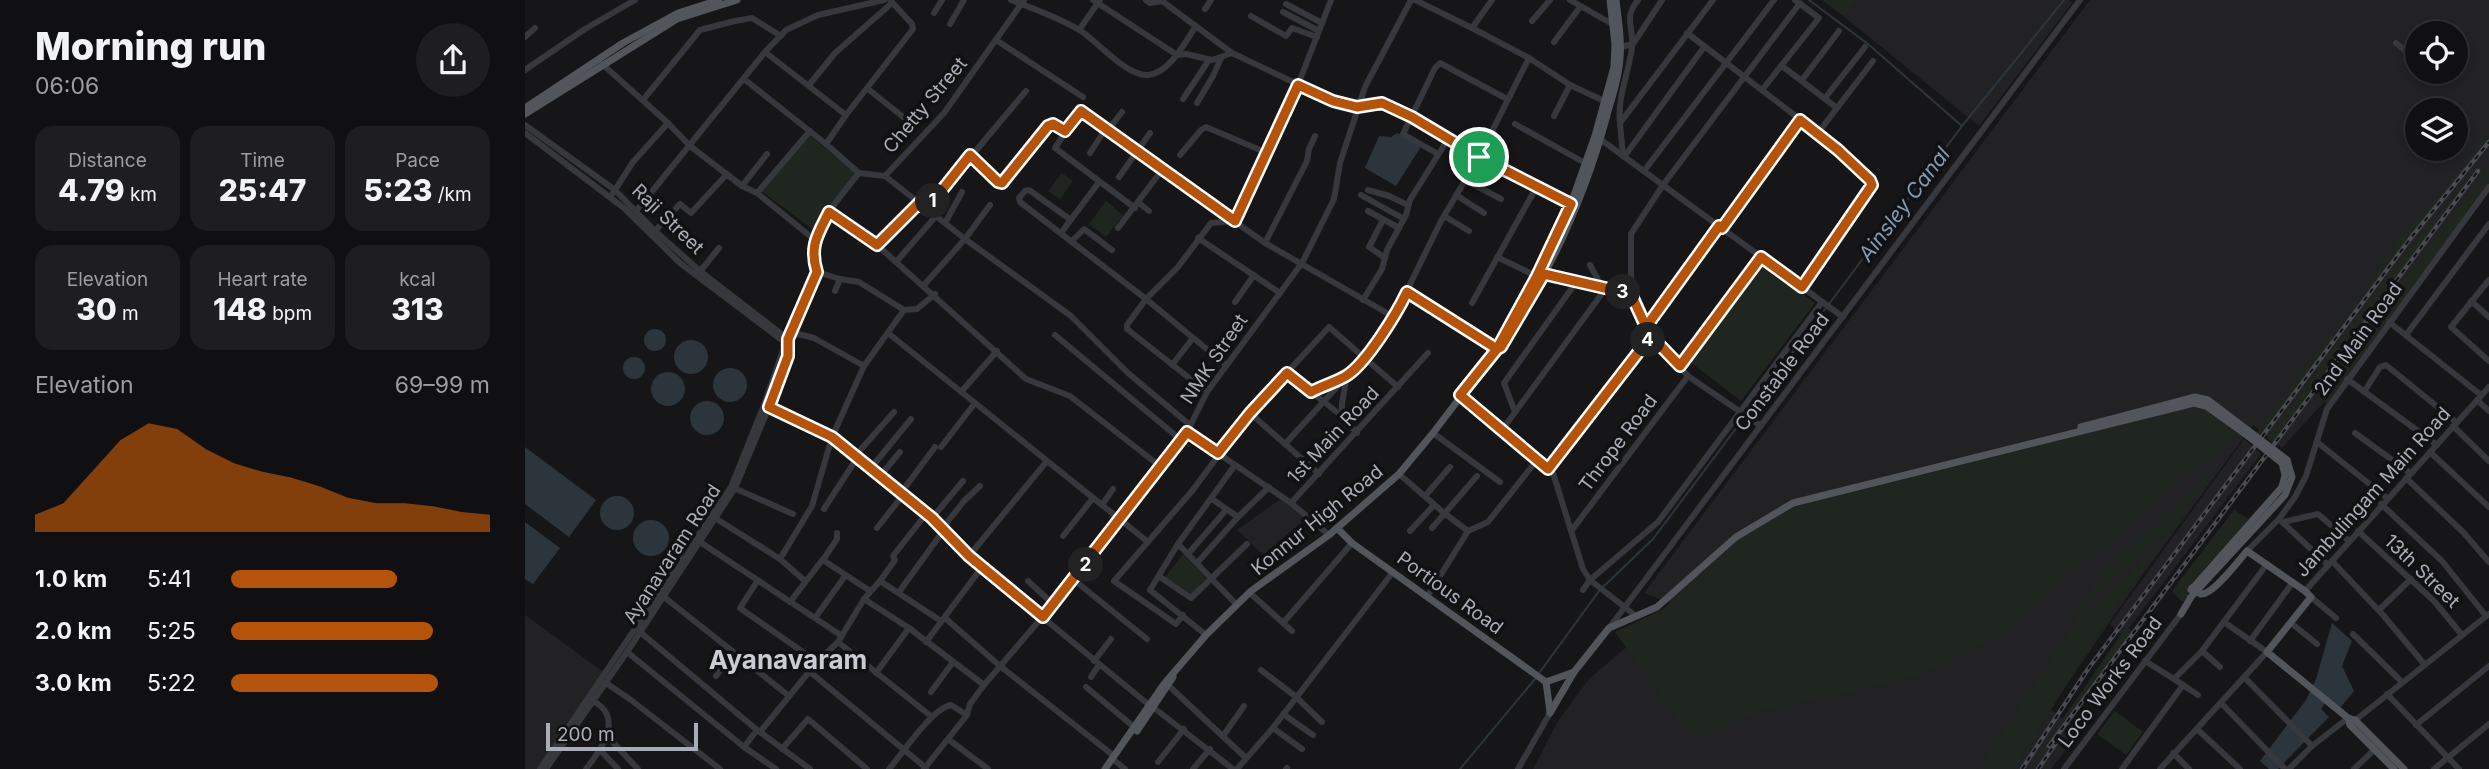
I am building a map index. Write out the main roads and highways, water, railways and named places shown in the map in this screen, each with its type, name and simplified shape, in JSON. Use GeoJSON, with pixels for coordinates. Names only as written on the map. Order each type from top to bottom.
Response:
{"type":"FeatureCollection","features":[{"type":"Feature","properties":{"kind":"main road"},"geometry":{"type":"LineString","coordinates":[[525,114],[678,13],[719,0]]}},
{"type":"Feature","properties":{"kind":"main road"},"geometry":{"type":"LineString","coordinates":[[525,108],[677,19],[737,0]]}},
{"type":"Feature","properties":{"kind":"main road"},"geometry":{"type":"LineString","coordinates":[[1540,275],[1570,219],[1600,139],[1617,79],[1621,47],[1610,1]]}},
{"type":"Feature","properties":{"kind":"main road","name":"Konnur High Road"},"geometry":{"type":"LineString","coordinates":[[1107,769],[1176,671],[1206,635],[1250,593],[1329,535],[1399,474],[1497,349],[1540,275],[1571,204],[1595,136],[1614,67],[1614,25],[1610,1]]}},
{"type":"Feature","properties":{"kind":"main road"},"geometry":{"type":"LineString","coordinates":[[2169,407],[2196,397],[2208,400],[2285,462],[2292,477],[2285,495],[2193,592],[2181,614]]}},
{"type":"Feature","properties":{"kind":"main road"},"geometry":{"type":"LineString","coordinates":[[2169,407],[2202,404],[2285,462]]}},
{"type":"Feature","properties":{"kind":"main road","name":"Constable Road"},"geometry":{"type":"LineString","coordinates":[[1546,682],[1550,713],[1574,672],[1609,628],[1657,607],[1736,537],[1793,503],[2068,434],[2089,425],[2169,407]]}},
{"type":"Feature","properties":{"kind":"main road","name":"Portious Road"},"geometry":{"type":"LineString","coordinates":[[1337,528],[1352,543],[1546,682]]}},
{"type":"Feature","properties":{"kind":"main road","name":"Jambulingam Main Road"},"geometry":{"type":"LineString","coordinates":[[2193,592],[2205,594],[2213,589],[2247,551],[2308,594],[2291,623],[2267,652],[2351,721]]}},
{"type":"Feature","properties":{"kind":"main road","name":"Konnur High Road"},"geometry":{"type":"LineString","coordinates":[[1115,759],[1134,727],[1169,686],[1176,671]]}},
{"type":"Feature","properties":{"kind":"main road"},"geometry":{"type":"LineString","coordinates":[[1546,682],[1574,672]]}},
{"type":"Feature","properties":{"kind":"main road"},"geometry":{"type":"LineString","coordinates":[[2351,721],[2394,769]]}},
{"type":"Feature","properties":{"kind":"main road"},"geometry":{"type":"LineString","coordinates":[[2351,721],[2405,769]]}},
{"type":"Feature","properties":{"kind":"waterway"},"geometry":{"type":"LineString","coordinates":[[1809,0],[1868,44],[1962,126]]}},
{"type":"Feature","properties":{"kind":"waterway","name":"Ainsley Canal"},"geometry":{"type":"LineString","coordinates":[[1829,304],[1962,126],[2064,0]]}},
{"type":"Feature","properties":{"kind":"waterway","name":"Ainsley Canal"},"geometry":{"type":"LineString","coordinates":[[1748,412],[1826,308]]}},
{"type":"Feature","properties":{"kind":"waterway","name":"Ainsley Canal"},"geometry":{"type":"LineString","coordinates":[[1603,587],[1653,539],[1743,419]]}},
{"type":"Feature","properties":{"kind":"waterway","name":"Ainsley Canal"},"geometry":{"type":"LineString","coordinates":[[1540,672],[1599,591]]}},
{"type":"Feature","properties":{"kind":"waterway","name":"Ainsley Canal"},"geometry":{"type":"LineString","coordinates":[[1460,769],[1535,679]]}},
{"type":"Feature","properties":{"kind":"railway"},"geometry":{"type":"LineString","coordinates":[[2022,769],[2088,669],[2410,239],[2489,142]]}},
{"type":"Feature","properties":{"kind":"railway"},"geometry":{"type":"LineString","coordinates":[[2049,746],[2478,171]]}},
{"type":"Feature","properties":{"kind":"railway"},"geometry":{"type":"LineString","coordinates":[[2038,769],[2058,740]]}},
{"type":"Feature","properties":{"kind":"district","name":"Ayanavaram"},"geometry":{"type":"Point","coordinates":[788,659]}}]}
